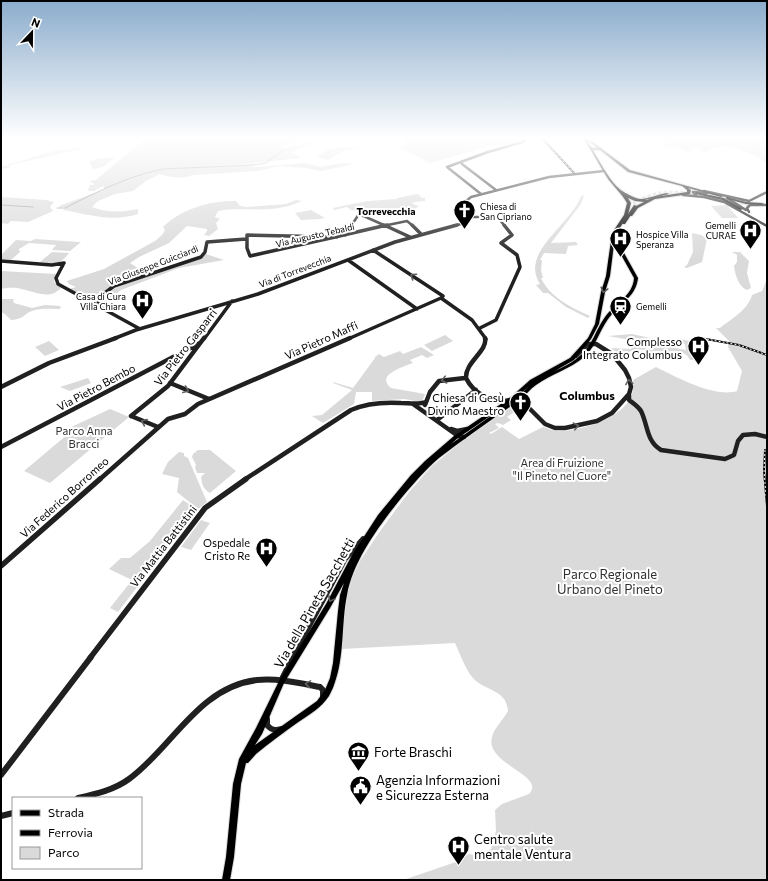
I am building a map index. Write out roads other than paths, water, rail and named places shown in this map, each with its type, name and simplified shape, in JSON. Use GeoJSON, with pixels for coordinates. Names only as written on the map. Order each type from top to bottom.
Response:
{"type":"FeatureCollection","features":[{"type":"Feature","properties":{"kind":"highway"},"geometry":{"type":"LineString","coordinates":[[623,193],[640,201],[667,194]]}},
{"type":"Feature","properties":{"kind":"highway"},"geometry":{"type":"LineString","coordinates":[[698,193],[723,199],[741,209]]}},
{"type":"Feature","properties":{"kind":"highway"},"geometry":{"type":"LineString","coordinates":[[721,196],[745,202],[762,204]]}},
{"type":"Feature","properties":{"kind":"highway"},"geometry":{"type":"LineString","coordinates":[[624,223],[634,205],[626,215]]}},
{"type":"Feature","properties":{"kind":"highway"},"geometry":{"type":"LineString","coordinates":[[757,207],[767,206]]}},
{"type":"Feature","properties":{"kind":"main road"},"geometry":{"type":"LineString","coordinates":[[608,178],[614,186],[623,193],[635,201],[643,202],[664,196],[683,195],[690,192],[683,186]]}},
{"type":"Feature","properties":{"kind":"main road"},"geometry":{"type":"LineString","coordinates":[[655,178],[721,196]]}},
{"type":"Feature","properties":{"kind":"main road"},"geometry":{"type":"LineString","coordinates":[[623,193],[629,202],[626,215]]}},
{"type":"Feature","properties":{"kind":"main road"},"geometry":{"type":"LineString","coordinates":[[624,223],[637,208],[649,200]]}},
{"type":"Feature","properties":{"kind":"main road","name":"Via della Pineta Sacchetti"},"geometry":{"type":"LineString","coordinates":[[242,764],[252,751],[323,698],[329,686],[335,667],[343,593],[353,567],[385,518],[418,476],[468,428],[501,406],[510,403],[522,389],[533,380],[572,359],[594,332],[608,274],[614,233],[626,215]]}},
{"type":"Feature","properties":{"kind":"main road","name":"Via della Pineta Sacchetti"},"geometry":{"type":"LineString","coordinates":[[226,880],[230,860],[237,784],[242,764],[282,681],[328,606],[366,536],[413,476],[427,462],[461,436],[519,398],[536,382],[581,357],[593,343],[602,323],[630,293],[636,283],[635,276],[617,243],[618,233],[624,223]]}},
{"type":"Feature","properties":{"kind":"main road"},"geometry":{"type":"LineString","coordinates":[[601,304],[606,308],[615,308]]}},
{"type":"Feature","properties":{"kind":"street"},"geometry":{"type":"LineString","coordinates":[[460,178],[481,194]]}},
{"type":"Feature","properties":{"kind":"street"},"geometry":{"type":"LineString","coordinates":[[480,178],[496,190]]}},
{"type":"Feature","properties":{"kind":"street"},"geometry":{"type":"LineString","coordinates":[[480,328],[496,320],[497,315],[520,269],[517,255],[501,243],[510,238],[512,235],[496,216],[467,217],[466,200],[470,197],[545,178]]}},
{"type":"Feature","properties":{"kind":"street"},"geometry":{"type":"LineString","coordinates":[[683,186],[749,201],[767,192]]}},
{"type":"Feature","properties":{"kind":"street"},"geometry":{"type":"LineString","coordinates":[[751,214],[721,197],[698,191],[693,192],[696,195],[711,198],[731,205],[767,225]]}},
{"type":"Feature","properties":{"kind":"street"},"geometry":{"type":"LineString","coordinates":[[683,195],[711,198]]}},
{"type":"Feature","properties":{"kind":"street"},"geometry":{"type":"LineString","coordinates":[[721,196],[735,203],[767,225]]}},
{"type":"Feature","properties":{"kind":"street"},"geometry":{"type":"LineString","coordinates":[[751,214],[747,210],[748,206],[767,206]]}},
{"type":"Feature","properties":{"kind":"street"},"geometry":{"type":"LineString","coordinates":[[345,235],[358,214],[410,238]]}},
{"type":"Feature","properties":{"kind":"street","name":"Via di Torrevecchia"},"geometry":{"type":"LineString","coordinates":[[1,387],[49,363],[140,329],[263,292],[374,250],[421,234],[465,222],[468,220],[467,217]]}},
{"type":"Feature","properties":{"kind":"street","name":"Via Augusto Tebaldi"},"geometry":{"type":"LineString","coordinates":[[246,239],[250,256],[407,221],[421,234]]}},
{"type":"Feature","properties":{"kind":"street"},"geometry":{"type":"LineString","coordinates":[[246,239],[247,235],[337,237]]}},
{"type":"Feature","properties":{"kind":"street","name":"Via Giuseppe Guicciardi"},"geometry":{"type":"LineString","coordinates":[[96,304],[105,292],[115,286],[201,257],[205,252],[206,244],[209,242],[246,239]]}},
{"type":"Feature","properties":{"kind":"street"},"geometry":{"type":"LineString","coordinates":[[374,250],[441,295],[442,296],[440,298],[461,311],[480,328],[485,336],[486,343],[467,366],[465,378],[469,384],[501,406],[519,402],[526,405]]}},
{"type":"Feature","properties":{"kind":"street"},"geometry":{"type":"LineString","coordinates":[[348,260],[417,309]]}},
{"type":"Feature","properties":{"kind":"street"},"geometry":{"type":"LineString","coordinates":[[1,261],[52,265],[64,263],[56,278],[57,283],[140,329]]}},
{"type":"Feature","properties":{"kind":"street"},"geometry":{"type":"LineString","coordinates":[[52,265],[60,269]]}},
{"type":"Feature","properties":{"kind":"street","name":"Via Pietro Maffi"},"geometry":{"type":"LineString","coordinates":[[191,409],[209,399],[440,298]]}},
{"type":"Feature","properties":{"kind":"street","name":"Via Pietro Gasparri"},"geometry":{"type":"LineString","coordinates":[[158,427],[131,416],[170,383],[232,301]]}},
{"type":"Feature","properties":{"kind":"street"},"geometry":{"type":"LineString","coordinates":[[522,389],[519,398],[546,424],[560,429],[602,419],[612,414],[628,395],[631,384],[625,370],[612,354],[593,343]]}},
{"type":"Feature","properties":{"kind":"street","name":"Via della Pineta Sacchetti"},"geometry":{"type":"LineString","coordinates":[[572,359],[587,344],[593,343]]}},
{"type":"Feature","properties":{"kind":"street","name":"Via Pietro Bembo"},"geometry":{"type":"LineString","coordinates":[[1,447],[190,347],[200,344]]}},
{"type":"Feature","properties":{"kind":"street"},"geometry":{"type":"LineString","coordinates":[[420,408],[426,402],[430,393],[439,381],[465,378]]}},
{"type":"Feature","properties":{"kind":"street"},"geometry":{"type":"LineString","coordinates":[[170,383],[209,399]]}},
{"type":"Feature","properties":{"kind":"street"},"geometry":{"type":"LineString","coordinates":[[436,420],[476,390]]}},
{"type":"Feature","properties":{"kind":"street"},"geometry":{"type":"LineString","coordinates":[[628,395],[630,401],[640,409],[651,442],[656,448],[663,451],[728,459],[733,456],[742,436],[747,434],[755,434],[767,437]]}},
{"type":"Feature","properties":{"kind":"street"},"geometry":{"type":"LineString","coordinates":[[191,409],[202,396]]}},
{"type":"Feature","properties":{"kind":"street"},"geometry":{"type":"LineString","coordinates":[[490,399],[510,403]]}},
{"type":"Feature","properties":{"kind":"street","name":"Via Mattia Battistini"},"geometry":{"type":"LineString","coordinates":[[1,775],[205,508],[228,490],[351,410],[370,404],[426,402]]}},
{"type":"Feature","properties":{"kind":"street"},"geometry":{"type":"LineString","coordinates":[[411,403],[461,436]]}},
{"type":"Feature","properties":{"kind":"street"},"geometry":{"type":"LineString","coordinates":[[618,408],[628,404],[640,409]]}},
{"type":"Feature","properties":{"kind":"street","name":"Via Federico Borromeo"},"geometry":{"type":"LineString","coordinates":[[1,566],[158,427],[168,419],[185,414],[191,409]]}},
{"type":"Feature","properties":{"kind":"street"},"geometry":{"type":"LineString","coordinates":[[449,428],[458,431],[468,428]]}},
{"type":"Feature","properties":{"kind":"street"},"geometry":{"type":"LineString","coordinates":[[82,797],[112,789],[130,778],[190,716],[221,693],[256,680],[282,681],[321,687],[324,691],[323,698]]}},
{"type":"Feature","properties":{"kind":"street"},"geometry":{"type":"LineString","coordinates":[[268,711],[266,724],[269,728],[274,730],[284,728]]}},
{"type":"Feature","properties":{"kind":"street"},"geometry":{"type":"LineString","coordinates":[[2,815],[12,813]]}},
{"type":"Feature","properties":{"kind":"waterway"},"geometry":{"type":"LineString","coordinates":[[65,208],[113,185],[131,178]]}},
{"type":"Feature","properties":{"kind":"waterway"},"geometry":{"type":"LineString","coordinates":[[1,205],[33,207]]}},
{"type":"Feature","properties":{"kind":"waterway"},"geometry":{"type":"LineString","coordinates":[[57,208],[62,208]]}},
{"type":"Feature","properties":{"kind":"tunnel"},"geometry":{"type":"LineString","coordinates":[[633,204],[641,199],[657,194],[674,192],[700,194]]}},
{"type":"Feature","properties":{"kind":"tunnel"},"geometry":{"type":"LineString","coordinates":[[729,201],[751,205]]}},
{"type":"Feature","properties":{"kind":"railway"},"geometry":{"type":"LineString","coordinates":[[695,337],[739,345],[767,355]]}},
{"type":"Feature","properties":{"kind":"railway"},"geometry":{"type":"LineString","coordinates":[[765,450],[764,471],[767,506]]}},
{"type":"Feature","properties":{"kind":"place","name":"Chiesa di San Cipriano"},"geometry":{"type":"Point","coordinates":[465,230]}},
{"type":"Feature","properties":{"kind":"place","name":"Gemelli CURAE"},"geometry":{"type":"Point","coordinates":[751,250]}},
{"type":"Feature","properties":{"kind":"place","name":"Hospice Villa Speranza"},"geometry":{"type":"Point","coordinates":[621,258]}},
{"type":"Feature","properties":{"kind":"place","name":"Casa di Cura Villa Chiara"},"geometry":{"type":"Point","coordinates":[142,320]}},
{"type":"Feature","properties":{"kind":"place","name":"Gemelli"},"geometry":{"type":"Point","coordinates":[621,326]}},
{"type":"Feature","properties":{"kind":"place","name":"Complesso Integrato Columbus"},"geometry":{"type":"Point","coordinates":[698,366]}},
{"type":"Feature","properties":{"kind":"place","name":"Chiesa di Gesù Divino Maestro"},"geometry":{"type":"Point","coordinates":[520,422]}},
{"type":"Feature","properties":{"kind":"place","name":"Ospedale Cristo Re"},"geometry":{"type":"Point","coordinates":[266,568]}},
{"type":"Feature","properties":{"kind":"place","name":"Forte Braschi"},"geometry":{"type":"Point","coordinates":[358,772]}},
{"type":"Feature","properties":{"kind":"place","name":"Agenzia Informazioni e Sicurezza Esterna"},"geometry":{"type":"Point","coordinates":[360,806]}},
{"type":"Feature","properties":{"kind":"place","name":"Centro salute mentale Ventura"},"geometry":{"type":"Point","coordinates":[458,866]}},
{"type":"Feature","properties":{"kind":"district","name":"Torrevecchia"},"geometry":{"type":"Point","coordinates":[386,211]}},
{"type":"Feature","properties":{"kind":"district","name":"Columbus"},"geometry":{"type":"Point","coordinates":[587,395]}},
{"type":"Feature","properties":{"kind":"park label","name":"Parco Anna Bracci"},"geometry":{"type":"Point","coordinates":[84,436]}},
{"type":"Feature","properties":{"kind":"park label","name":"Area di Fruizione \"Il Pineto nel Cuore\""},"geometry":{"type":"Point","coordinates":[562,468]}},
{"type":"Feature","properties":{"kind":"park label","name":"Parco Regionale Urbano del Pineto"},"geometry":{"type":"Point","coordinates":[610,582]}}]}
